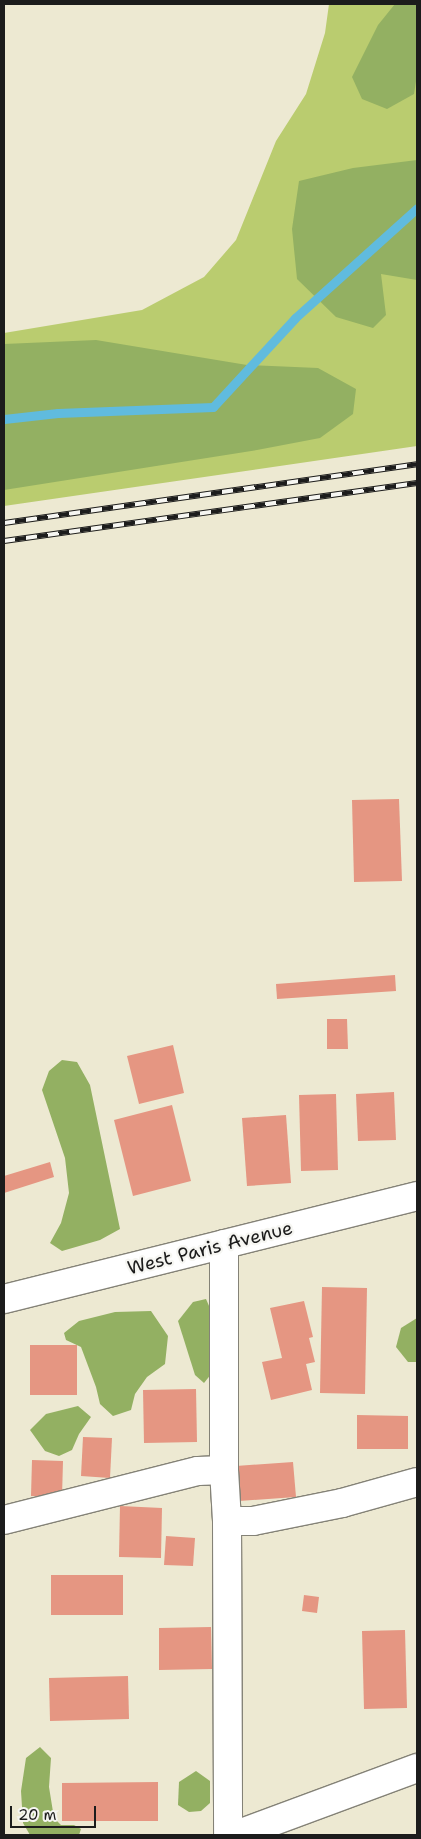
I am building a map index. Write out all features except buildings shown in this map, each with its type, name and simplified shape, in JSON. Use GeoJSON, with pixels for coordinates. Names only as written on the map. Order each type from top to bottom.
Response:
{"type":"FeatureCollection","features":[{"type":"Feature","properties":{"kind":"main road","name":"West Paris Avenue"},"geometry":{"type":"LineString","coordinates":[[4,1299],[417,1196]]}},
{"type":"Feature","properties":{"kind":"main road"},"geometry":{"type":"LineString","coordinates":[[224,1244],[224,1470],[227,1521],[228,1835]]}},
{"type":"Feature","properties":{"kind":"main road"},"geometry":{"type":"LineString","coordinates":[[4,1520],[198,1470],[224,1470]]}},
{"type":"Feature","properties":{"kind":"main road"},"geometry":{"type":"LineString","coordinates":[[227,1521],[253,1521],[279,1516],[417,1482]]}},
{"type":"Feature","properties":{"kind":"main road"},"geometry":{"type":"LineString","coordinates":[[236,1835],[417,1768]]}},
{"type":"Feature","properties":{"kind":"green space"},"geometry":{"type":"Polygon","coordinates":[[[329,4],[417,4],[417,446],[4,506],[4,333],[142,310],[204,277],[236,240],[276,141],[306,94],[325,33],[329,4]]]}},
{"type":"Feature","properties":{"kind":"green space"},"geometry":{"type":"Polygon","coordinates":[[[395,4],[417,5],[417,75],[414,94],[387,109],[362,99],[352,77],[378,25],[395,4]]]}},
{"type":"Feature","properties":{"kind":"green space"},"geometry":{"type":"Polygon","coordinates":[[[417,160],[417,280],[381,274],[386,315],[373,328],[336,317],[297,279],[292,229],[299,181],[353,168],[417,160]]]}},
{"type":"Feature","properties":{"kind":"green space"},"geometry":{"type":"Polygon","coordinates":[[[96,340],[247,365],[318,368],[356,389],[353,414],[320,438],[257,450],[4,490],[4,344],[96,340]]]}},
{"type":"Feature","properties":{"kind":"green space"},"geometry":{"type":"Polygon","coordinates":[[[62,1060],[77,1062],[90,1085],[120,1229],[100,1240],[62,1251],[50,1243],[61,1223],[69,1193],[65,1158],[42,1090],[49,1071],[62,1060]]]}},
{"type":"Feature","properties":{"kind":"green space"},"geometry":{"type":"Polygon","coordinates":[[[206,1299],[213,1315],[212,1373],[204,1383],[195,1375],[178,1321],[193,1302],[206,1299]]]}},
{"type":"Feature","properties":{"kind":"green space"},"geometry":{"type":"Polygon","coordinates":[[[151,1311],[168,1336],[165,1364],[147,1377],[135,1394],[131,1410],[113,1416],[100,1404],[96,1387],[81,1347],[66,1340],[64,1333],[79,1321],[115,1312],[151,1311]]]}},
{"type":"Feature","properties":{"kind":"green space"},"geometry":{"type":"Polygon","coordinates":[[[417,1318],[417,1362],[408,1362],[396,1347],[401,1328],[417,1318]]]}},
{"type":"Feature","properties":{"kind":"green space"},"geometry":{"type":"Polygon","coordinates":[[[78,1406],[91,1417],[79,1434],[72,1450],[59,1456],[45,1451],[30,1430],[46,1414],[78,1406]]]}},
{"type":"Feature","properties":{"kind":"green space"},"geometry":{"type":"Polygon","coordinates":[[[40,1747],[51,1758],[49,1787],[54,1818],[61,1825],[74,1825],[81,1829],[79,1835],[30,1835],[23,1823],[21,1791],[26,1758],[40,1747]]]}},
{"type":"Feature","properties":{"kind":"green space"},"geometry":{"type":"Polygon","coordinates":[[[196,1771],[210,1781],[210,1803],[201,1811],[189,1812],[178,1805],[179,1782],[196,1771]]]}},
{"type":"Feature","properties":{"kind":"waterway"},"geometry":{"type":"LineString","coordinates":[[4,419],[58,413],[213,407],[295,318],[417,208]]}},
{"type":"Feature","properties":{"kind":"railway"},"geometry":{"type":"LineString","coordinates":[[4,523],[417,464]]}},
{"type":"Feature","properties":{"kind":"railway"},"geometry":{"type":"LineString","coordinates":[[4,541],[417,483]]}}]}
